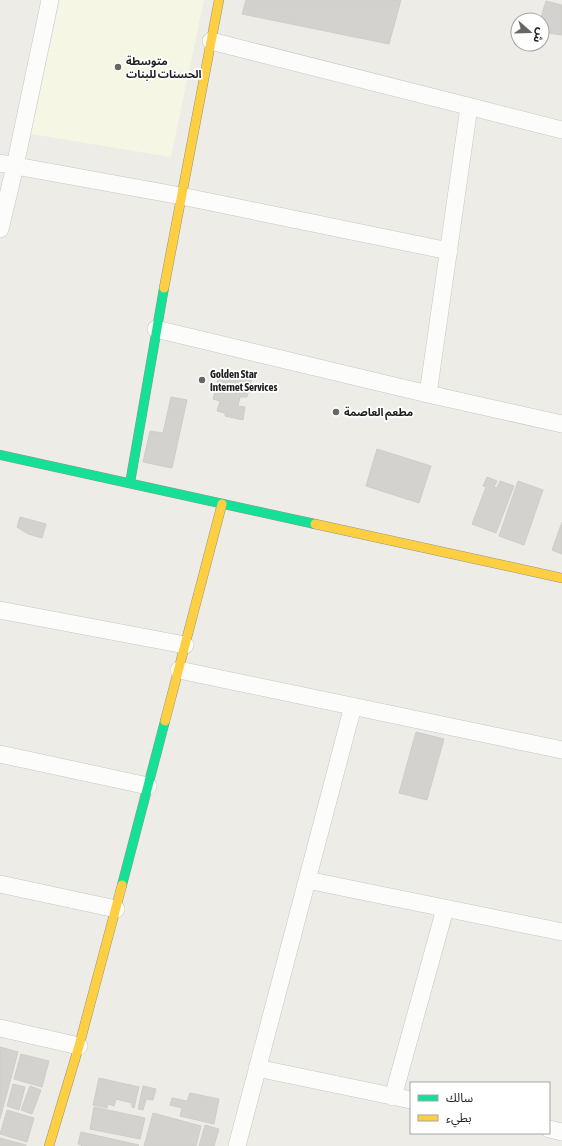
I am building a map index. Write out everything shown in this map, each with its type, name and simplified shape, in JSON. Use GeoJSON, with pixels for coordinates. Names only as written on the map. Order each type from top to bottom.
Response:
{"type":"FeatureCollection","features":[{"type":"Feature","properties":{"kind":"street"},"geometry":{"type":"LineString","coordinates":[[0,229],[8,164],[50,0]]}},
{"type":"Feature","properties":{"kind":"street"},"geometry":{"type":"LineString","coordinates":[[130,483],[156,329],[219,0]]}},
{"type":"Feature","properties":{"kind":"street"},"geometry":{"type":"LineString","coordinates":[[211,41],[470,108],[562,130]]}},
{"type":"Feature","properties":{"kind":"street"},"geometry":{"type":"LineString","coordinates":[[428,394],[470,108]]}},
{"type":"Feature","properties":{"kind":"street"},"geometry":{"type":"LineString","coordinates":[[8,164],[181,196],[449,251]]}},
{"type":"Feature","properties":{"kind":"street"},"geometry":{"type":"LineString","coordinates":[[156,329],[428,394],[562,424]]}},
{"type":"Feature","properties":{"kind":"street"},"geometry":{"type":"LineString","coordinates":[[0,455],[562,578]]}},
{"type":"Feature","properties":{"kind":"street"},"geometry":{"type":"LineString","coordinates":[[49,1146],[80,1046],[222,504]]}},
{"type":"Feature","properties":{"kind":"street"},"geometry":{"type":"LineString","coordinates":[[0,610],[185,645]]}},
{"type":"Feature","properties":{"kind":"street"},"geometry":{"type":"LineString","coordinates":[[179,670],[562,750]]}},
{"type":"Feature","properties":{"kind":"street"},"geometry":{"type":"LineString","coordinates":[[237,1146],[353,706]]}},
{"type":"Feature","properties":{"kind":"street"},"geometry":{"type":"LineString","coordinates":[[0,754],[148,786]]}},
{"type":"Feature","properties":{"kind":"street"},"geometry":{"type":"LineString","coordinates":[[307,880],[562,932]]}},
{"type":"Feature","properties":{"kind":"street"},"geometry":{"type":"LineString","coordinates":[[0,884],[116,909]]}},
{"type":"Feature","properties":{"kind":"street"},"geometry":{"type":"LineString","coordinates":[[393,1097],[445,909]]}},
{"type":"Feature","properties":{"kind":"street"},"geometry":{"type":"LineString","coordinates":[[0,1028],[80,1046]]}},
{"type":"Feature","properties":{"kind":"street"},"geometry":{"type":"LineString","coordinates":[[257,1068],[410,1100]]}},
{"type":"Feature","properties":{"kind":"street"},"geometry":{"type":"LineString","coordinates":[[550,1129],[562,1132]]}},
{"type":"Feature","properties":{"kind":"shaded area","name":"متوسطة الحسنات للبنات"},"geometry":{"type":"Polygon","coordinates":[[[60,0],[204,0],[171,157],[31,134],[60,0]]]}},
{"type":"Feature","properties":{"kind":"building"},"geometry":{"type":"Polygon","coordinates":[[[246,0],[401,0],[389,44],[242,14],[246,0]]]}},
{"type":"Feature","properties":{"kind":"building"},"geometry":{"type":"Polygon","coordinates":[[[546,1],[562,5],[562,35],[550,33],[550,12],[543,12],[546,1]]]}},
{"type":"Feature","properties":{"kind":"building"},"geometry":{"type":"Polygon","coordinates":[[[221,369],[252,377],[247,397],[240,397],[238,406],[245,407],[243,420],[225,416],[225,413],[217,411],[220,401],[213,399],[221,369]]]}},
{"type":"Feature","properties":{"kind":"building"},"geometry":{"type":"Polygon","coordinates":[[[171,397],[187,400],[172,468],[143,462],[150,431],[163,433],[171,397]]]}},
{"type":"Feature","properties":{"kind":"building"},"geometry":{"type":"Polygon","coordinates":[[[377,449],[431,466],[419,503],[366,486],[377,449]]]}},
{"type":"Feature","properties":{"kind":"building"},"geometry":{"type":"Polygon","coordinates":[[[487,477],[497,481],[494,487],[497,488],[500,481],[514,486],[496,533],[472,524],[486,487],[483,486],[487,477]]]}},
{"type":"Feature","properties":{"kind":"building"},"geometry":{"type":"Polygon","coordinates":[[[518,481],[543,490],[524,545],[499,536],[518,481]]]}},
{"type":"Feature","properties":{"kind":"building"},"geometry":{"type":"Polygon","coordinates":[[[20,517],[46,524],[42,538],[28,534],[17,527],[20,517]]]}},
{"type":"Feature","properties":{"kind":"building"},"geometry":{"type":"Polygon","coordinates":[[[562,522],[562,554],[552,550],[562,522]]]}},
{"type":"Feature","properties":{"kind":"building"},"geometry":{"type":"Polygon","coordinates":[[[416,732],[444,739],[427,800],[399,793],[416,732]]]}},
{"type":"Feature","properties":{"kind":"building"},"geometry":{"type":"Polygon","coordinates":[[[0,1047],[18,1052],[0,1119],[0,1047]]]}},
{"type":"Feature","properties":{"kind":"building"},"geometry":{"type":"Polygon","coordinates":[[[21,1054],[49,1061],[42,1087],[14,1079],[21,1054]]]}},
{"type":"Feature","properties":{"kind":"building"},"geometry":{"type":"Polygon","coordinates":[[[99,1078],[139,1087],[134,1108],[132,1107],[132,1103],[116,1099],[114,1106],[108,1104],[107,1108],[93,1105],[99,1078]]]}},
{"type":"Feature","properties":{"kind":"building"},"geometry":{"type":"Polygon","coordinates":[[[13,1084],[25,1087],[19,1110],[7,1106],[13,1084]]]}},
{"type":"Feature","properties":{"kind":"building"},"geometry":{"type":"Polygon","coordinates":[[[30,1086],[41,1090],[32,1114],[21,1110],[30,1086]]]}},
{"type":"Feature","properties":{"kind":"building"},"geometry":{"type":"Polygon","coordinates":[[[143,1086],[156,1089],[153,1100],[146,1099],[143,1110],[138,1109],[143,1086]]]}},
{"type":"Feature","properties":{"kind":"building"},"geometry":{"type":"Polygon","coordinates":[[[190,1093],[219,1099],[214,1124],[180,1116],[182,1108],[170,1105],[172,1098],[187,1101],[190,1093]]]}},
{"type":"Feature","properties":{"kind":"building"},"geometry":{"type":"Polygon","coordinates":[[[94,1107],[145,1118],[140,1139],[90,1129],[94,1107]]]}},
{"type":"Feature","properties":{"kind":"building"},"geometry":{"type":"Polygon","coordinates":[[[7,1110],[34,1118],[27,1142],[0,1134],[7,1110]]]}},
{"type":"Feature","properties":{"kind":"building"},"geometry":{"type":"Polygon","coordinates":[[[153,1113],[201,1126],[196,1146],[144,1146],[153,1113]]]}},
{"type":"Feature","properties":{"kind":"building"},"geometry":{"type":"Polygon","coordinates":[[[205,1125],[219,1129],[214,1146],[199,1146],[205,1125]]]}},
{"type":"Feature","properties":{"kind":"building"},"geometry":{"type":"Polygon","coordinates":[[[81,1132],[139,1145],[81,1146],[82,1145],[78,1144],[81,1132]]]}},
{"type":"Feature","properties":{"kind":"building"},"geometry":{"type":"Polygon","coordinates":[[[0,1138],[26,1145],[26,1146],[0,1146],[0,1138]]]}},
{"type":"Feature","properties":{"kind":"traffic: fast"},"geometry":{"type":"LineString","coordinates":[[130,483],[164,288]]}},
{"type":"Feature","properties":{"kind":"traffic: fast"},"geometry":{"type":"LineString","coordinates":[[0,455],[315,524]]}},
{"type":"Feature","properties":{"kind":"traffic: fast"},"geometry":{"type":"LineString","coordinates":[[122,885],[165,721]]}},
{"type":"Feature","properties":{"kind":"traffic: slow"},"geometry":{"type":"LineString","coordinates":[[164,288],[219,0]]}},
{"type":"Feature","properties":{"kind":"traffic: slow"},"geometry":{"type":"LineString","coordinates":[[165,721],[222,504]]}},
{"type":"Feature","properties":{"kind":"traffic: slow"},"geometry":{"type":"LineString","coordinates":[[315,524],[562,578]]}},
{"type":"Feature","properties":{"kind":"traffic: slow"},"geometry":{"type":"LineString","coordinates":[[49,1146],[79,1046],[122,885]]}},
{"type":"Feature","properties":{"kind":"place","name":"متوسطة الحسنات للبنات"},"geometry":{"type":"Point","coordinates":[118,67]}},
{"type":"Feature","properties":{"kind":"place","name":"Golden Star Internet Services"},"geometry":{"type":"Point","coordinates":[202,380]}},
{"type":"Feature","properties":{"kind":"place","name":"مطعم العاصمة"},"geometry":{"type":"Point","coordinates":[336,412]}}]}
